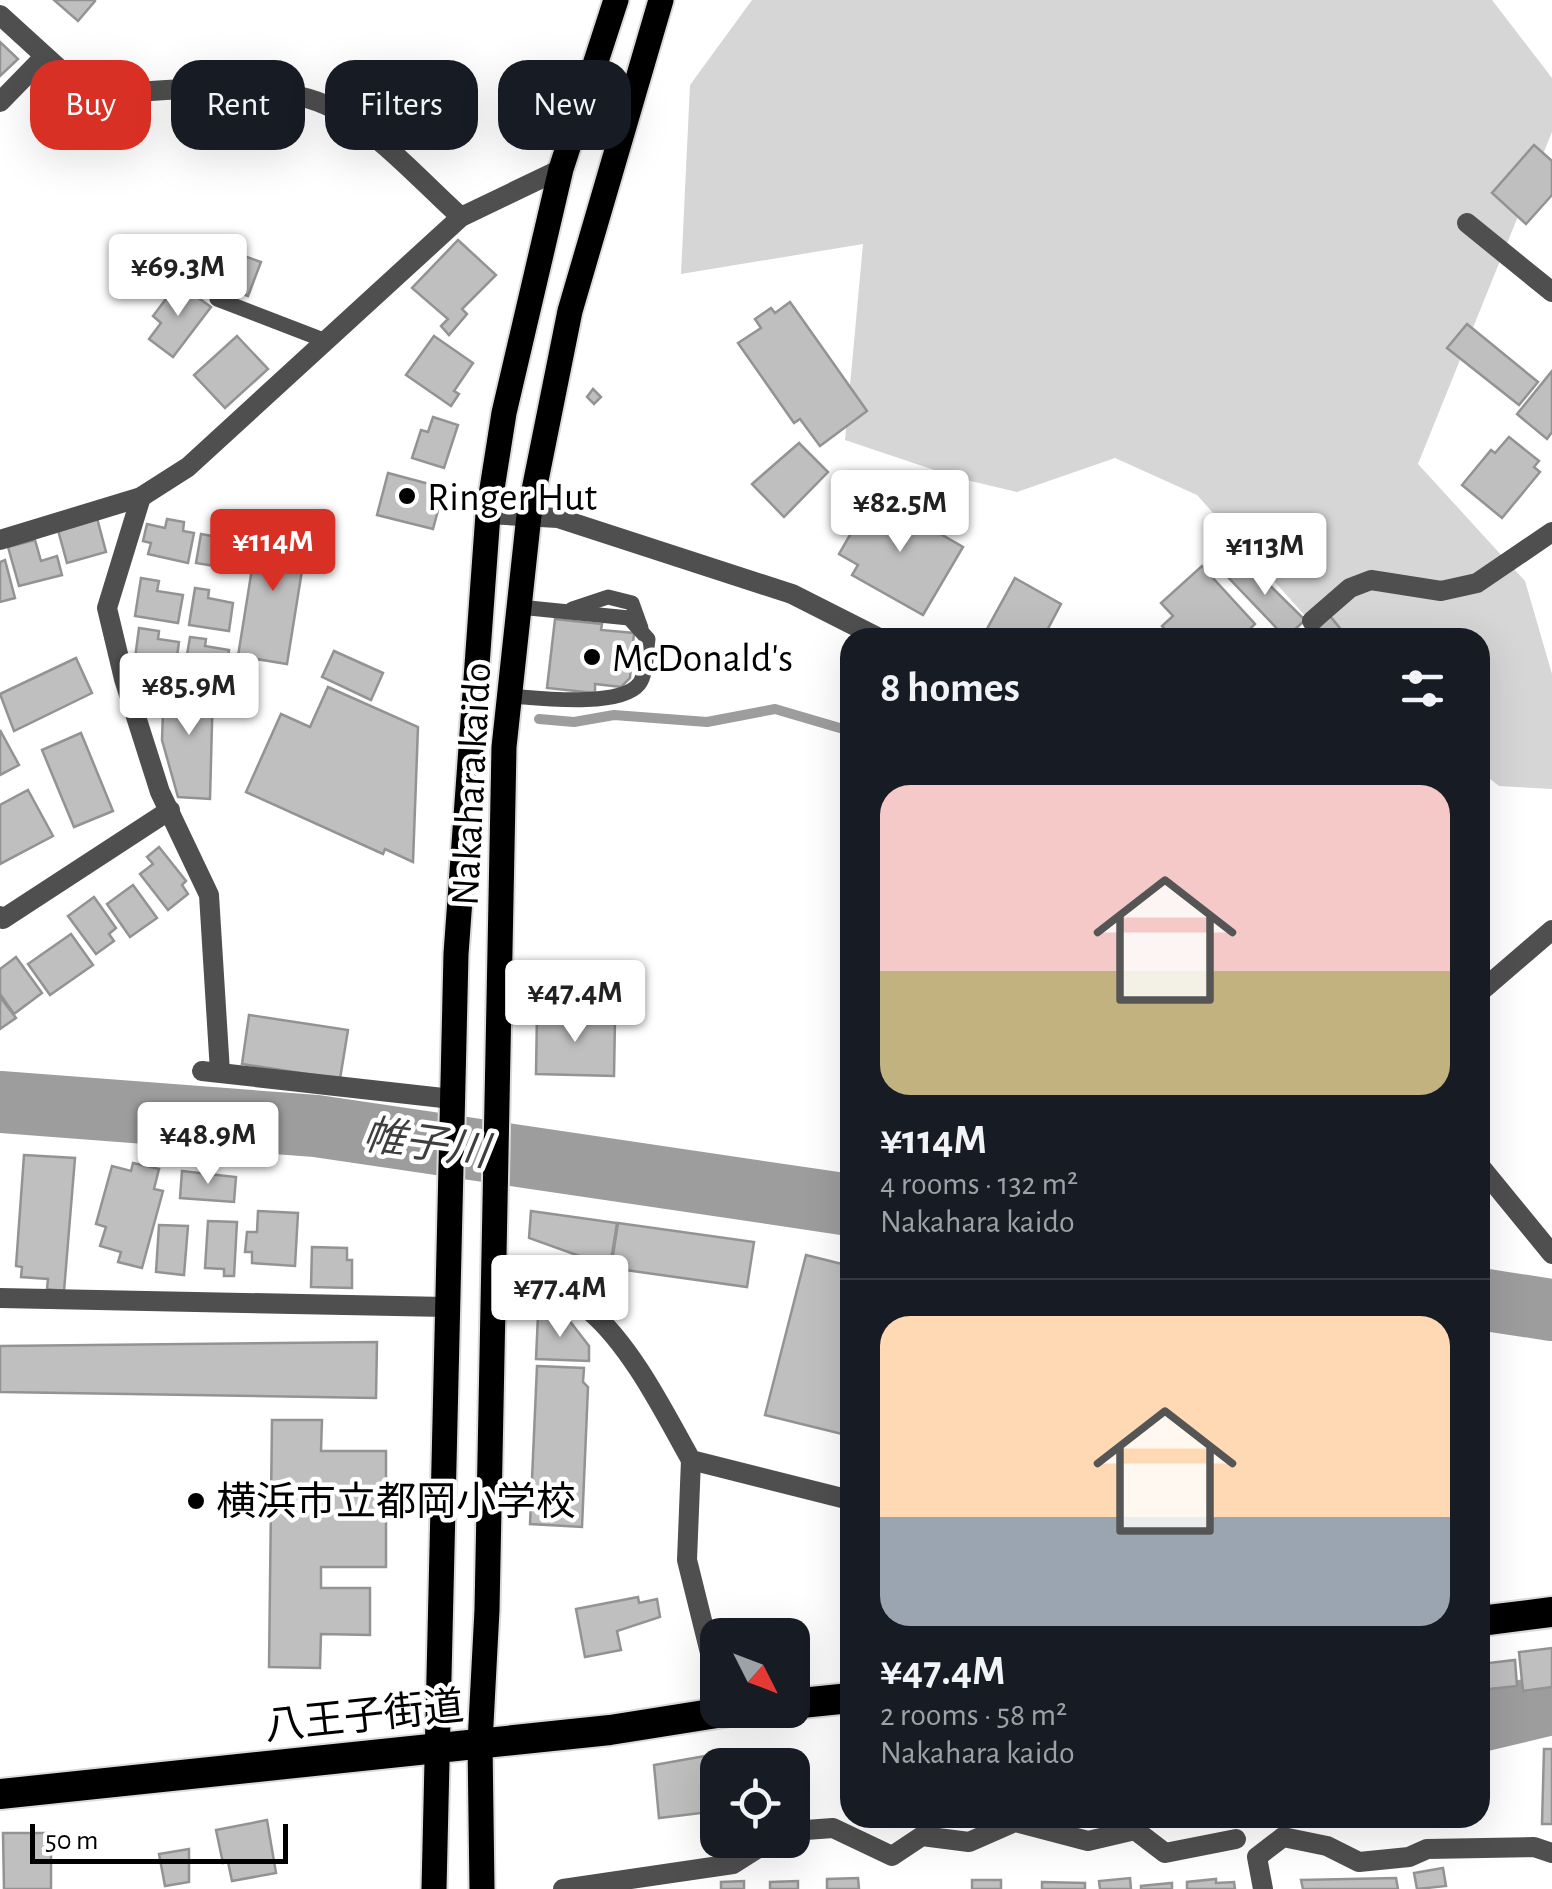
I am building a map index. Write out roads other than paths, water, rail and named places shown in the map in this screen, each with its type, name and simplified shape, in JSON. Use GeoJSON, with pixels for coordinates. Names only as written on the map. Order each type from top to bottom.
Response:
{"type":"FeatureCollection","features":[{"type":"Feature","properties":{"kind":"highway"},"geometry":{"type":"LineString","coordinates":[[1490,1620],[1552,1612]]}},
{"type":"Feature","properties":{"kind":"highway"},"geometry":{"type":"LineString","coordinates":[[810,1702],[840,1699]]}},
{"type":"Feature","properties":{"kind":"highway","name":"八王子街道"},"geometry":{"type":"LineString","coordinates":[[0,1794],[610,1730],[700,1715]]}},
{"type":"Feature","properties":{"kind":"main road","name":"Nakahara kaido"},"geometry":{"type":"LineString","coordinates":[[434,1889],[447,1182],[456,954],[488,514],[504,413],[561,169],[616,0]]}},
{"type":"Feature","properties":{"kind":"main road","name":"Nakahara kaido"},"geometry":{"type":"LineString","coordinates":[[482,1889],[480,1743],[504,746],[529,515],[570,311],[660,0]]}},
{"type":"Feature","properties":{"kind":"street"},"geometry":{"type":"LineString","coordinates":[[0,15],[89,96],[193,87],[308,97],[334,109],[386,148],[461,218]]}},
{"type":"Feature","properties":{"kind":"street"},"geometry":{"type":"LineString","coordinates":[[0,102],[44,58]]}},
{"type":"Feature","properties":{"kind":"street"},"geometry":{"type":"LineString","coordinates":[[0,540],[141,497],[188,466],[461,218],[561,169]]}},
{"type":"Feature","properties":{"kind":"street"},"geometry":{"type":"LineString","coordinates":[[1466,223],[1552,292]]}},
{"type":"Feature","properties":{"kind":"street"},"geometry":{"type":"LineString","coordinates":[[141,497],[107,608],[124,680],[170,810],[209,895],[211,1072],[452,1099]]}},
{"type":"Feature","properties":{"kind":"street"},"geometry":{"type":"LineString","coordinates":[[488,514],[558,518],[792,594],[859,628]]}},
{"type":"Feature","properties":{"kind":"street"},"geometry":{"type":"LineString","coordinates":[[1312,621],[1350,588],[1370,580],[1442,591],[1477,583],[1552,532]]}},
{"type":"Feature","properties":{"kind":"street"},"geometry":{"type":"LineString","coordinates":[[0,916],[3,919],[170,810]]}},
{"type":"Feature","properties":{"kind":"street"},"geometry":{"type":"LineString","coordinates":[[1490,983],[1552,930]]}},
{"type":"Feature","properties":{"kind":"street"},"geometry":{"type":"LineString","coordinates":[[1490,1178],[1552,1254]]}},
{"type":"Feature","properties":{"kind":"street"},"geometry":{"type":"LineString","coordinates":[[493,1284],[537,1288],[588,1310],[646,1382],[690,1460],[687,1560],[701,1618]]}},
{"type":"Feature","properties":{"kind":"street"},"geometry":{"type":"LineString","coordinates":[[0,1298],[446,1307]]}},
{"type":"Feature","properties":{"kind":"street"},"geometry":{"type":"LineString","coordinates":[[690,1460],[840,1498]]}},
{"type":"Feature","properties":{"kind":"street"},"geometry":{"type":"LineString","coordinates":[[810,1830],[833,1828],[892,1856],[922,1836],[969,1842],[1001,1828]]}},
{"type":"Feature","properties":{"kind":"street"},"geometry":{"type":"LineString","coordinates":[[1037,1828],[1088,1842],[1134,1830],[1165,1853],[1236,1828],[1257,1857],[1263,1889]]}},
{"type":"Feature","properties":{"kind":"street"},"geometry":{"type":"LineString","coordinates":[[1257,1857],[1283,1837],[1327,1846],[1360,1862],[1410,1857],[1427,1848],[1534,1847],[1552,1853]]}},
{"type":"Feature","properties":{"kind":"street"},"geometry":{"type":"LineString","coordinates":[[563,1889],[732,1864],[742,1858]]}},
{"type":"Feature","properties":{"kind":"lane"},"geometry":{"type":"LineString","coordinates":[[217,298],[326,341]]}},
{"type":"Feature","properties":{"kind":"lane"},"geometry":{"type":"LineString","coordinates":[[510,696],[566,700],[630,692],[642,681],[648,639],[629,618],[519,608]]}},
{"type":"Feature","properties":{"kind":"waterway"},"geometry":{"type":"LineString","coordinates":[[539,719],[574,722],[614,715],[707,722],[775,709],[840,728]]}},
{"type":"Feature","properties":{"kind":"waterway","name":"帷子川"},"geometry":{"type":"LineString","coordinates":[[0,1102],[316,1126],[840,1204]]}},
{"type":"Feature","properties":{"kind":"waterway"},"geometry":{"type":"LineString","coordinates":[[1490,1301],[1552,1310]]}},
{"type":"Feature","properties":{"kind":"waterway"},"geometry":{"type":"LineString","coordinates":[[1490,1719],[1552,1704]]}},
{"type":"Feature","properties":{"kind":"place","name":"Ringer Hut"},"geometry":{"type":"Point","coordinates":[407,496]}},
{"type":"Feature","properties":{"kind":"place","name":"McDonald's"},"geometry":{"type":"Point","coordinates":[592,657]}},
{"type":"Feature","properties":{"kind":"place","name":"横浜市立都岡小学校"},"geometry":{"type":"Point","coordinates":[196,1501]}}]}
